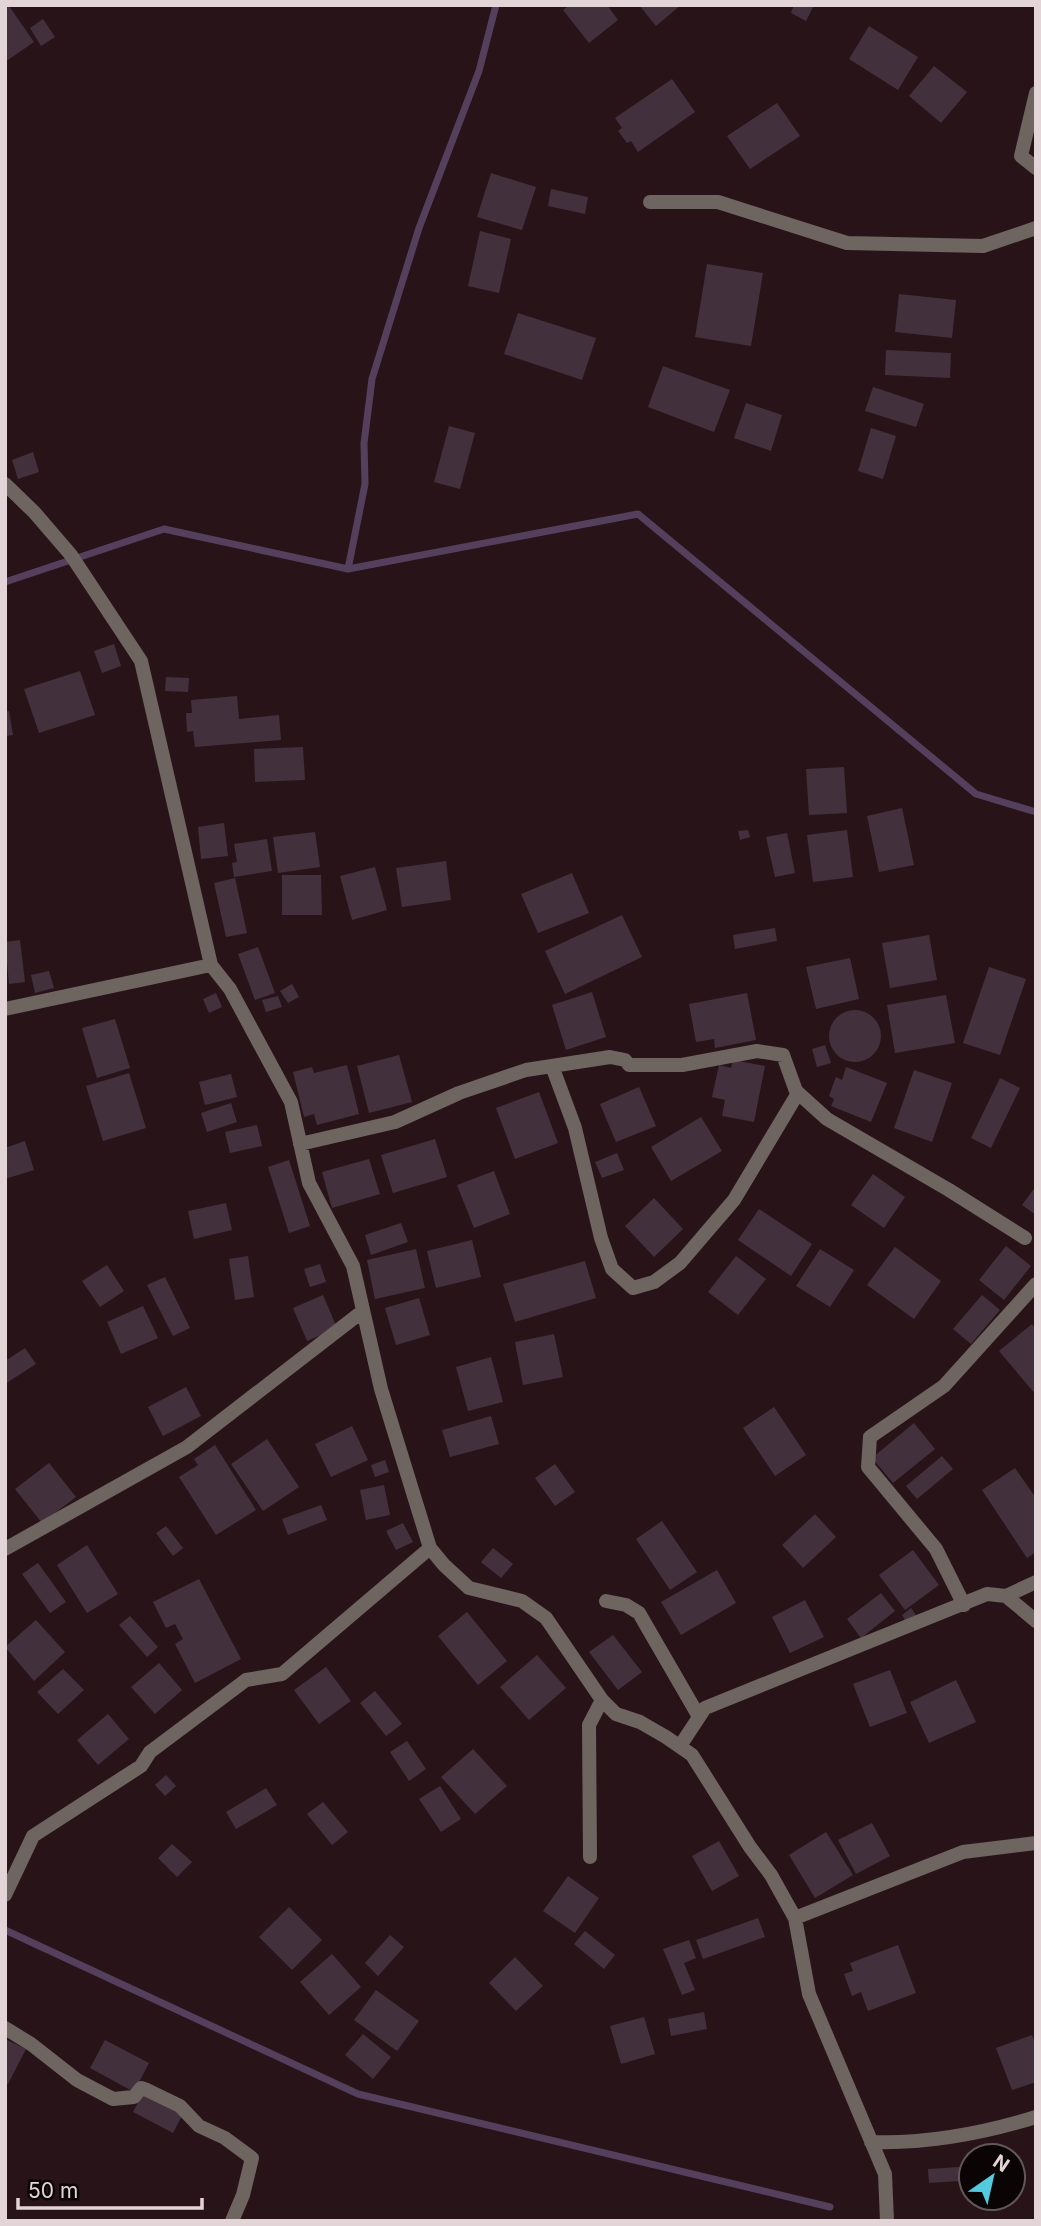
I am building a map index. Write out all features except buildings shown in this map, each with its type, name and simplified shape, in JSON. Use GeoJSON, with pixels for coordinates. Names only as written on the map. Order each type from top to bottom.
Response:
{"type":"FeatureCollection","features":[{"type":"Feature","properties":{"kind":"street"},"geometry":{"type":"LineString","coordinates":[[1036,93],[1021,156],[1036,167]]}},
{"type":"Feature","properties":{"kind":"street"},"geometry":{"type":"LineString","coordinates":[[650,202],[718,201],[847,243],[983,246],[1036,228]]}},
{"type":"Feature","properties":{"kind":"street"},"geometry":{"type":"LineString","coordinates":[[5,484],[34,512],[71,555],[141,661],[211,965],[230,989],[291,1101],[309,1183],[353,1266],[381,1389],[430,1548],[469,1588],[523,1601],[545,1618],[602,1700],[616,1713],[640,1721],[692,1755],[750,1847],[771,1875],[794,1918],[808,1994],[885,2174],[887,2221]]}},
{"type":"Feature","properties":{"kind":"street"},"geometry":{"type":"LineString","coordinates":[[5,1009],[211,965]]}},
{"type":"Feature","properties":{"kind":"street"},"geometry":{"type":"LineString","coordinates":[[300,1144],[395,1122],[459,1093],[526,1070],[610,1057],[625,1060],[629,1065],[682,1065],[757,1051],[783,1055],[798,1093],[827,1119],[1025,1238]]}},
{"type":"Feature","properties":{"kind":"street"},"geometry":{"type":"LineString","coordinates":[[552,1066],[575,1128],[601,1238],[612,1269],[633,1288],[654,1282],[680,1263],[734,1200],[798,1093]]}},
{"type":"Feature","properties":{"kind":"street"},"geometry":{"type":"LineString","coordinates":[[964,1605],[936,1549],[869,1467],[870,1437],[944,1386],[1036,1284]]}},
{"type":"Feature","properties":{"kind":"street"},"geometry":{"type":"LineString","coordinates":[[5,1549],[187,1447],[363,1311]]}},
{"type":"Feature","properties":{"kind":"street"},"geometry":{"type":"LineString","coordinates":[[5,1895],[33,1836],[141,1766],[150,1752],[246,1680],[282,1674],[430,1548]]}},
{"type":"Feature","properties":{"kind":"street"},"geometry":{"type":"LineString","coordinates":[[680,1746],[698,1715],[705,1709],[987,1594],[1006,1596],[1036,1582]]}},
{"type":"Feature","properties":{"kind":"street"},"geometry":{"type":"LineString","coordinates":[[1006,1596],[1036,1621]]}},
{"type":"Feature","properties":{"kind":"street"},"geometry":{"type":"LineString","coordinates":[[606,1601],[626,1605],[639,1613],[698,1715]]}},
{"type":"Feature","properties":{"kind":"street"},"geometry":{"type":"LineString","coordinates":[[590,1857],[589,1725],[602,1700]]}},
{"type":"Feature","properties":{"kind":"street"},"geometry":{"type":"LineString","coordinates":[[794,1918],[963,1852],[1036,1843]]}},
{"type":"Feature","properties":{"kind":"street"},"geometry":{"type":"LineString","coordinates":[[5,2028],[31,2044],[77,2080],[113,2099],[134,2096],[141,2088],[147,2090],[180,2106],[199,2126],[225,2138],[252,2158],[243,2195],[232,2221]]}},
{"type":"Feature","properties":{"kind":"street"},"geometry":{"type":"LineString","coordinates":[[871,2142],[904,2143],[987,2132],[1036,2117]]}},
{"type":"Feature","properties":{"kind":"waterway"},"geometry":{"type":"LineString","coordinates":[[348,569],[365,484],[364,443],[372,379],[419,228],[479,71],[496,5]]}},
{"type":"Feature","properties":{"kind":"waterway"},"geometry":{"type":"LineString","coordinates":[[5,582],[164,529],[348,569],[638,514],[976,794],[1036,812]]}},
{"type":"Feature","properties":{"kind":"waterway"},"geometry":{"type":"LineString","coordinates":[[5,1930],[358,2094],[830,2207]]}}]}
